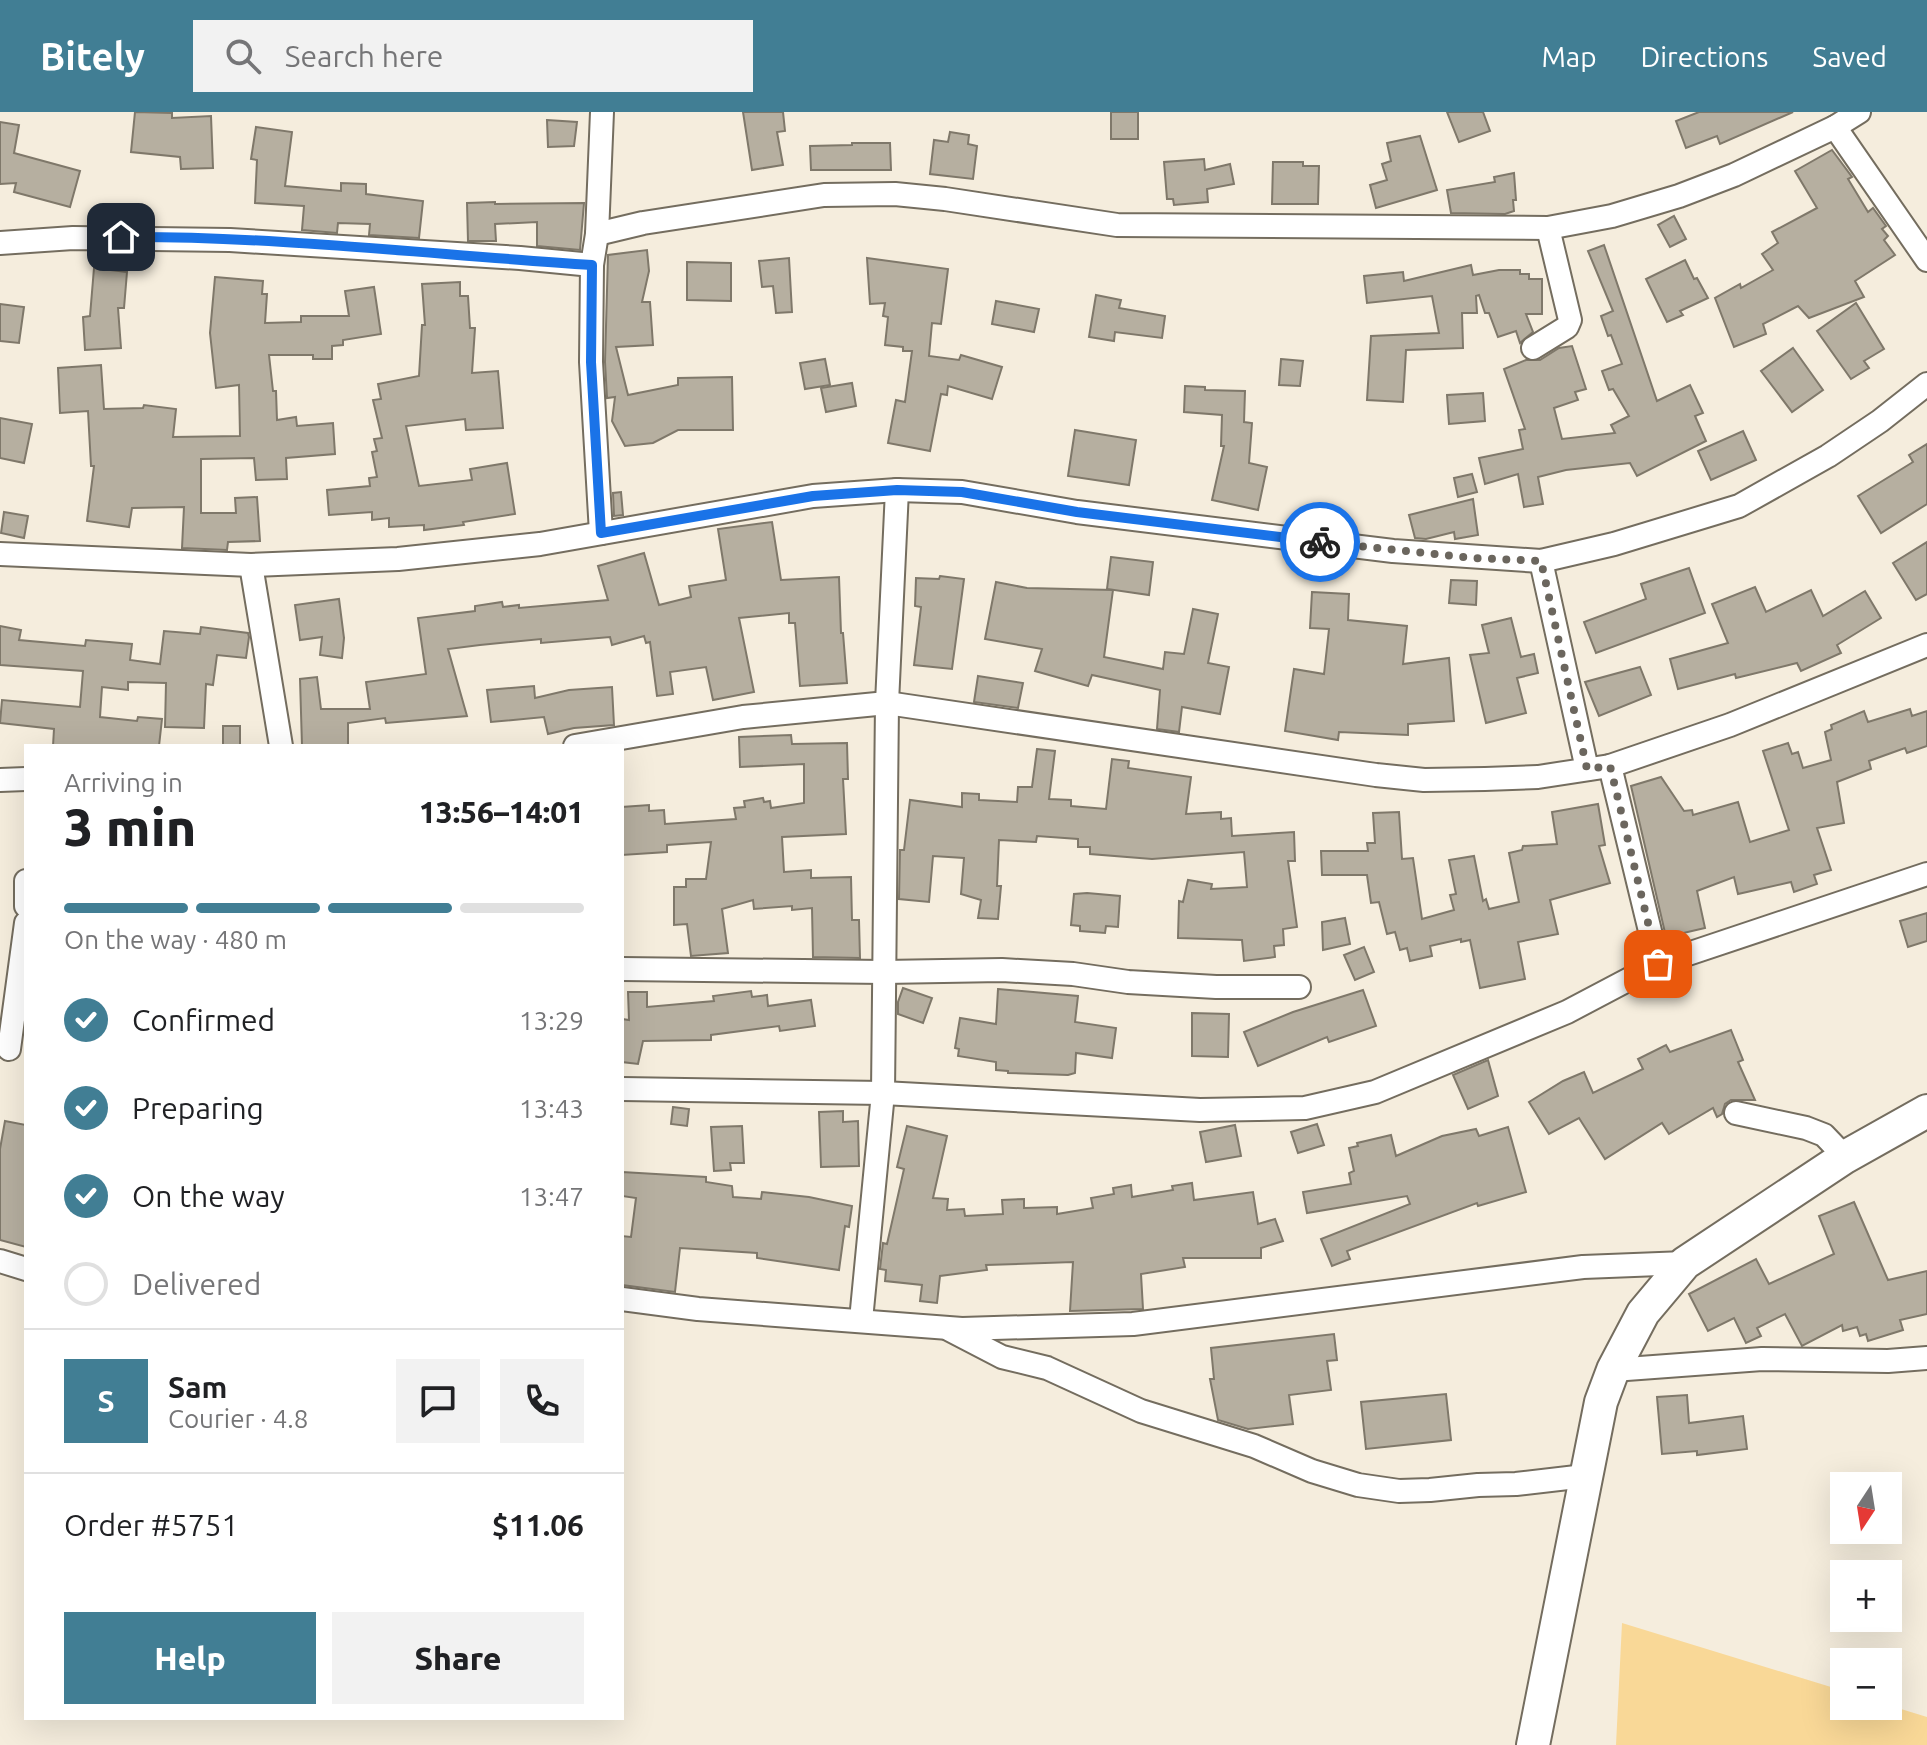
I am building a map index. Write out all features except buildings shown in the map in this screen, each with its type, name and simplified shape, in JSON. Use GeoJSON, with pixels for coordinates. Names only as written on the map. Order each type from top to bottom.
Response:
{"type":"FeatureCollection","features":[{"type":"Feature","properties":{"kind":"main road"},"geometry":{"type":"LineString","coordinates":[[1533,1745],[1601,1402],[1613,1370],[1643,1313],[1685,1263],[1845,1157],[1927,1111]]}},
{"type":"Feature","properties":{"kind":"street"},"geometry":{"type":"LineString","coordinates":[[601,533],[591,362],[592,265],[597,234],[602,112]]}},
{"type":"Feature","properties":{"kind":"street"},"geometry":{"type":"LineString","coordinates":[[597,234],[643,223],[824,195],[895,194],[1117,225],[1548,228],[1612,216],[1679,196],[1734,175],[1835,127],[1859,112]]}},
{"type":"Feature","properties":{"kind":"street"},"geometry":{"type":"LineString","coordinates":[[1835,127],[1927,260]]}},
{"type":"Feature","properties":{"kind":"street"},"geometry":{"type":"LineString","coordinates":[[1533,348],[1567,327],[1570,320],[1548,228]]}},
{"type":"Feature","properties":{"kind":"street"},"geometry":{"type":"LineString","coordinates":[[0,243],[73,238],[216,240],[592,265]]}},
{"type":"Feature","properties":{"kind":"street"},"geometry":{"type":"LineString","coordinates":[[0,554],[251,565],[398,559],[540,544],[813,496],[897,490],[962,492],[1077,512],[1393,551],[1541,561],[1614,544],[1739,506],[1828,456],[1927,384]]}},
{"type":"Feature","properties":{"kind":"street"},"geometry":{"type":"LineString","coordinates":[[861,1320],[883,1093],[887,703],[897,490]]}},
{"type":"Feature","properties":{"kind":"street"},"geometry":{"type":"LineString","coordinates":[[1541,561],[1587,769]]}},
{"type":"Feature","properties":{"kind":"street"},"geometry":{"type":"LineString","coordinates":[[251,565],[281,744]]}},
{"type":"Feature","properties":{"kind":"street"},"geometry":{"type":"LineString","coordinates":[[587,744],[743,717],[887,703],[1376,775],[1424,780],[1538,777],[1610,766],[1730,725],[1927,645]]}},
{"type":"Feature","properties":{"kind":"street"},"geometry":{"type":"LineString","coordinates":[[1610,766],[1658,964]]}},
{"type":"Feature","properties":{"kind":"street"},"geometry":{"type":"LineString","coordinates":[[0,780],[24,779]]}},
{"type":"Feature","properties":{"kind":"street"},"geometry":{"type":"LineString","coordinates":[[624,1089],[883,1093],[1200,1110],[1305,1108],[1375,1092],[1567,1012],[1658,964],[1927,874]]}},
{"type":"Feature","properties":{"kind":"street"},"geometry":{"type":"LineString","coordinates":[[12,1049],[24,941]]}},
{"type":"Feature","properties":{"kind":"street"},"geometry":{"type":"LineString","coordinates":[[624,969],[1002,970],[1073,974],[1128,982],[1216,987],[1299,987]]}},
{"type":"Feature","properties":{"kind":"street"},"geometry":{"type":"LineString","coordinates":[[1736,1113],[1806,1128],[1824,1135],[1845,1157]]}},
{"type":"Feature","properties":{"kind":"street"},"geometry":{"type":"LineString","coordinates":[[0,1261],[24,1268]]}},
{"type":"Feature","properties":{"kind":"street"},"geometry":{"type":"LineString","coordinates":[[624,1299],[698,1309],[945,1327],[1133,1324],[1583,1267],[1685,1263]]}},
{"type":"Feature","properties":{"kind":"street"},"geometry":{"type":"LineString","coordinates":[[945,1327],[1002,1357],[1047,1368],[1141,1411],[1254,1446],[1312,1471],[1358,1485],[1399,1491],[1430,1490],[1585,1476]]}},
{"type":"Feature","properties":{"kind":"street"},"geometry":{"type":"LineString","coordinates":[[1613,1370],[1762,1359],[1888,1361],[1927,1358]]}},
{"type":"Feature","properties":{"kind":"shaded area"},"geometry":{"type":"Polygon","coordinates":[[[1622,1623],[1830,1687],[1830,1720],[1902,1720],[1902,1709],[1927,1717],[1927,1745],[1616,1745],[1622,1623]]]}},
{"type":"Feature","properties":{"kind":"way so far"},"geometry":{"type":"LineString","coordinates":[[1320,542],[1474,558],[1541,561],[1587,769],[1610,766],[1658,964]]}},
{"type":"Feature","properties":{"kind":"route"},"geometry":{"type":"LineString","coordinates":[[121,237],[230,240],[592,265],[591,362],[601,533],[813,496],[897,490],[962,492],[1077,512],[1320,542]]}}]}
